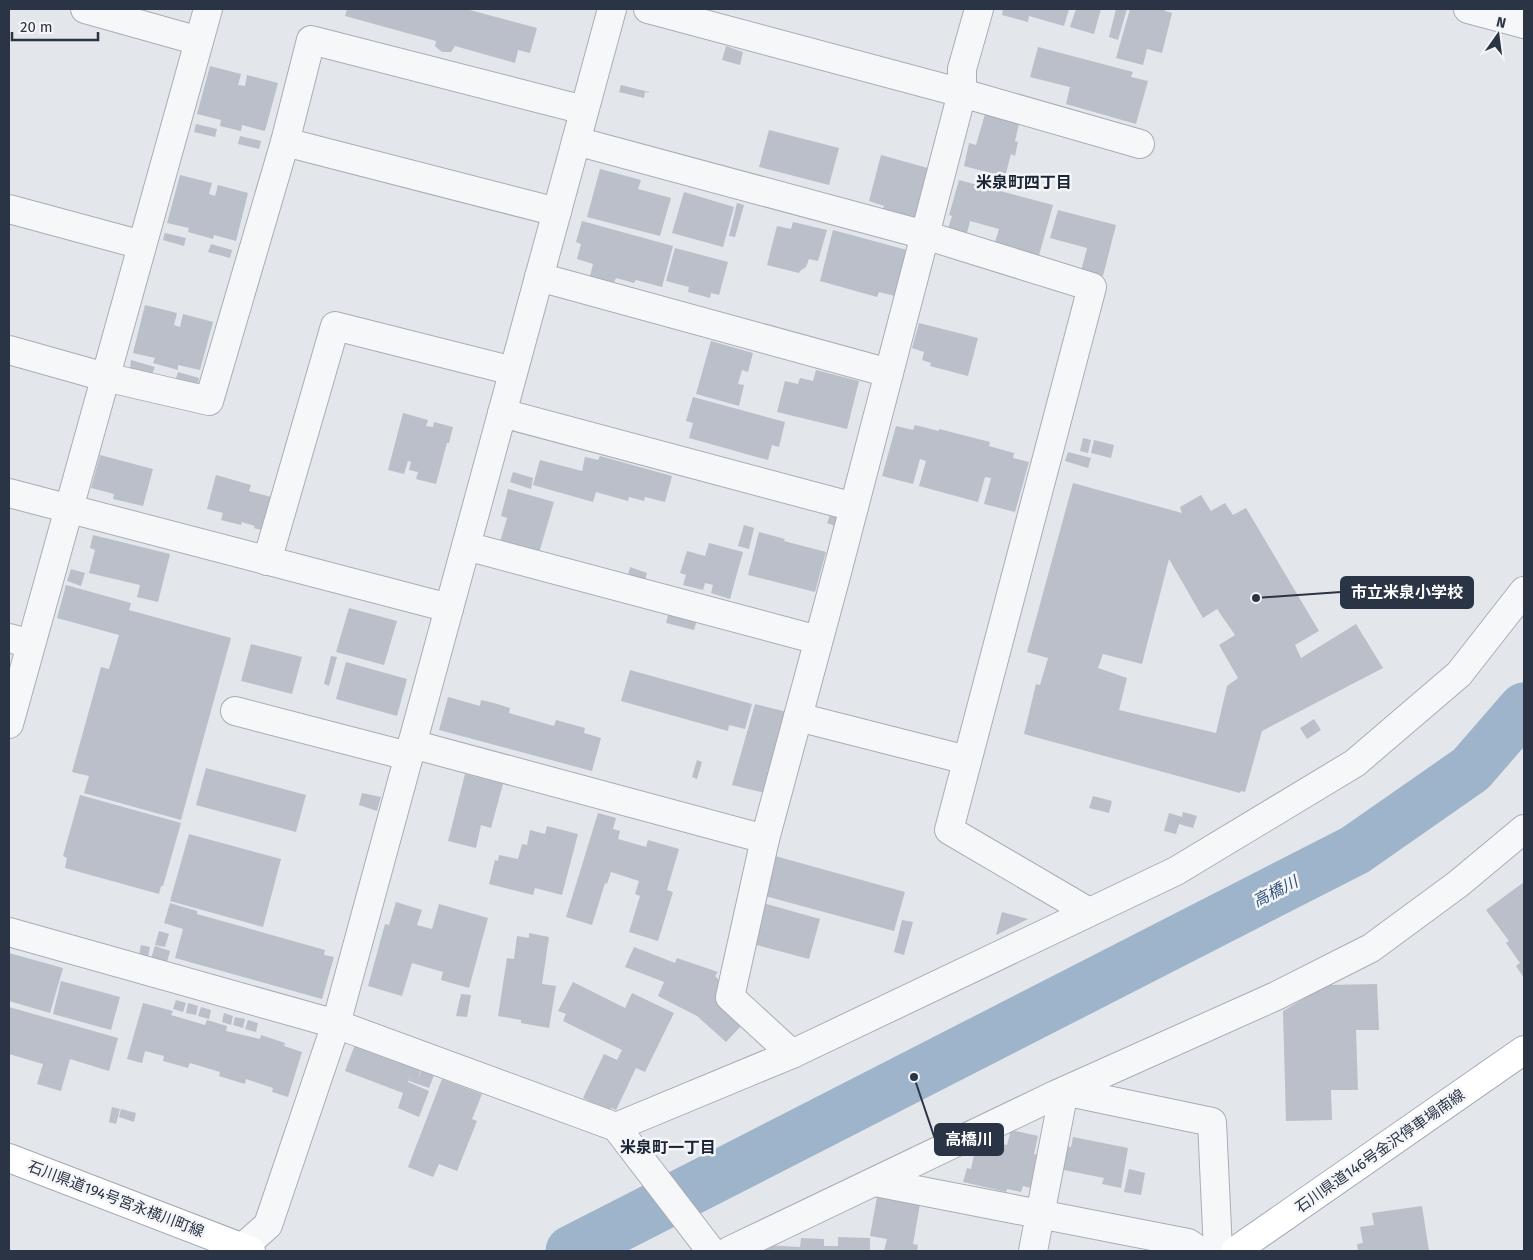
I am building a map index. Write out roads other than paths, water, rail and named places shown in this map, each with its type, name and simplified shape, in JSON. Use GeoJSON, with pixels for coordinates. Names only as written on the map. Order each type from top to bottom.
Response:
{"type":"FeatureCollection","features":[{"type":"Feature","properties":{"kind":"main road","name":"石川県道146号金沢停車場南線"},"geometry":{"type":"LineString","coordinates":[[1235,1251],[1524,1050]]}},
{"type":"Feature","properties":{"kind":"main road","name":"石川県道194号宮永横川町線"},"geometry":{"type":"LineString","coordinates":[[9,1158],[244,1250]]}},
{"type":"Feature","properties":{"kind":"street"},"geometry":{"type":"LineString","coordinates":[[85,9],[199,41]]}},
{"type":"Feature","properties":{"kind":"street"},"geometry":{"type":"LineString","coordinates":[[9,724],[20,641],[69,509],[208,9]]}},
{"type":"Feature","properties":{"kind":"street"},"geometry":{"type":"LineString","coordinates":[[244,1250],[268,1225],[336,1024],[612,9]]}},
{"type":"Feature","properties":{"kind":"street"},"geometry":{"type":"LineString","coordinates":[[648,9],[962,93],[1140,144]]}},
{"type":"Feature","properties":{"kind":"street"},"geometry":{"type":"LineString","coordinates":[[792,1054],[730,997],[765,839],[962,93],[962,69],[979,9]]}},
{"type":"Feature","properties":{"kind":"street"},"geometry":{"type":"LineString","coordinates":[[1468,9],[1524,24]]}},
{"type":"Feature","properties":{"kind":"street"},"geometry":{"type":"LineString","coordinates":[[9,350],[105,377],[209,402],[285,142],[311,40],[584,110]]}},
{"type":"Feature","properties":{"kind":"street"},"geometry":{"type":"LineString","coordinates":[[576,141],[925,235],[1092,287],[949,830],[1089,912]]}},
{"type":"Feature","properties":{"kind":"street"},"geometry":{"type":"LineString","coordinates":[[285,142],[557,212]]}},
{"type":"Feature","properties":{"kind":"street"},"geometry":{"type":"LineString","coordinates":[[9,208],[142,246]]}},
{"type":"Feature","properties":{"kind":"street"},"geometry":{"type":"LineString","coordinates":[[539,277],[889,373]]}},
{"type":"Feature","properties":{"kind":"street"},"geometry":{"type":"LineString","coordinates":[[267,560],[335,326],[513,370]]}},
{"type":"Feature","properties":{"kind":"street"},"geometry":{"type":"LineString","coordinates":[[502,412],[854,507]]}},
{"type":"Feature","properties":{"kind":"street"},"geometry":{"type":"LineString","coordinates":[[9,493],[449,608]]}},
{"type":"Feature","properties":{"kind":"street"},"geometry":{"type":"LineString","coordinates":[[466,546],[818,640]]}},
{"type":"Feature","properties":{"kind":"street"},"geometry":{"type":"LineString","coordinates":[[616,1127],[792,1054],[1176,871],[1356,763],[1459,674],[1524,591]]}},
{"type":"Feature","properties":{"kind":"street"},"geometry":{"type":"LineString","coordinates":[[235,711],[410,750],[765,839]]}},
{"type":"Feature","properties":{"kind":"street"},"geometry":{"type":"LineString","coordinates":[[798,717],[967,760]]}},
{"type":"Feature","properties":{"kind":"street"},"geometry":{"type":"LineString","coordinates":[[9,932],[336,1024],[616,1127],[716,1249],[875,1182],[1064,1091],[1276,996],[1371,948],[1458,884],[1524,829]]}},
{"type":"Feature","properties":{"kind":"street"},"geometry":{"type":"LineString","coordinates":[[1033,1251],[1064,1091]]}},
{"type":"Feature","properties":{"kind":"street"},"geometry":{"type":"LineString","coordinates":[[1064,1091],[1212,1122],[1218,1251]]}},
{"type":"Feature","properties":{"kind":"street"},"geometry":{"type":"LineString","coordinates":[[875,1182],[1188,1243],[1200,1251]]}},
{"type":"Feature","properties":{"kind":"waterway","name":"高橋川"},"geometry":{"type":"LineString","coordinates":[[571,1251],[1355,850],[1471,769],[1524,708]]}},
{"type":"Feature","properties":{"kind":"place","name":"市立米泉小学校"},"geometry":{"type":"Point","coordinates":[1256,598]}},
{"type":"Feature","properties":{"kind":"place","name":"高橋川"},"geometry":{"type":"Point","coordinates":[914,1077]}},
{"type":"Feature","properties":{"kind":"district","name":"米泉町四丁目"},"geometry":{"type":"Point","coordinates":[1024,182]}},
{"type":"Feature","properties":{"kind":"district","name":"米泉町一丁目"},"geometry":{"type":"Point","coordinates":[668,1147]}}]}
